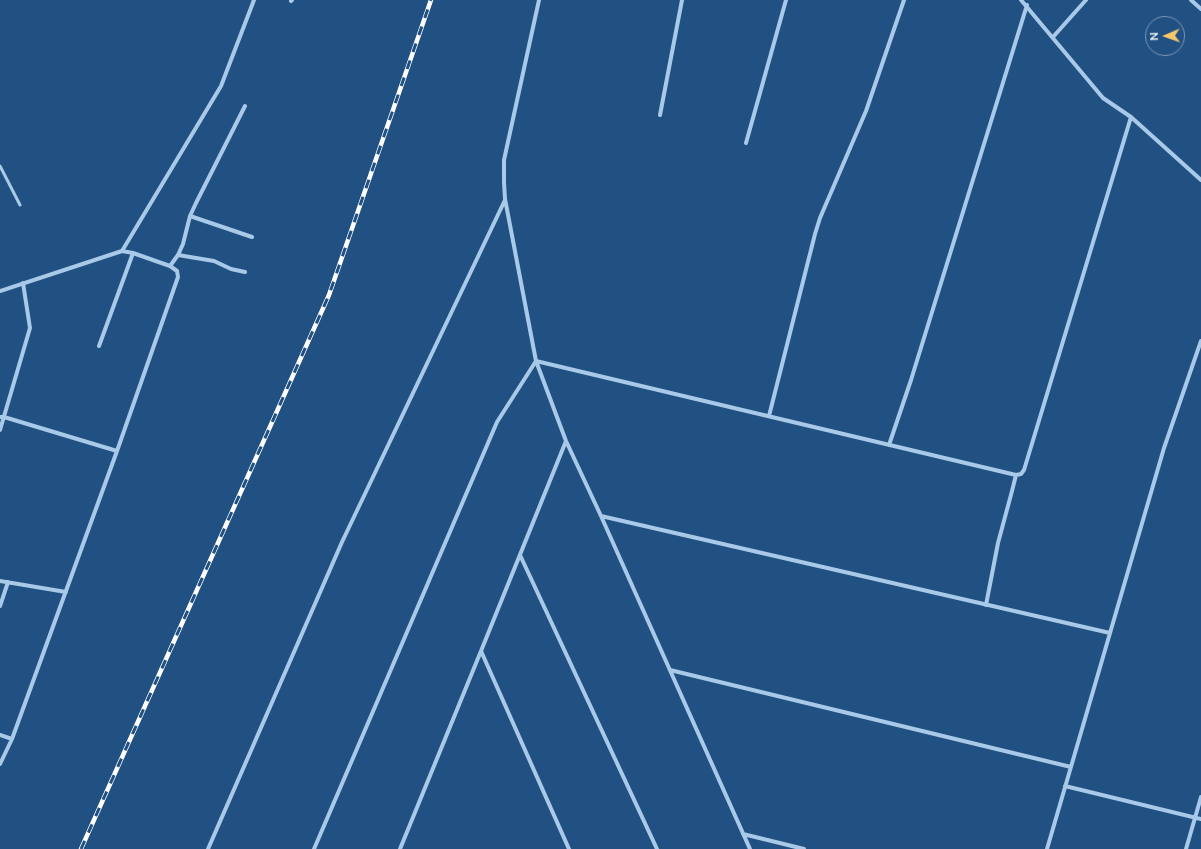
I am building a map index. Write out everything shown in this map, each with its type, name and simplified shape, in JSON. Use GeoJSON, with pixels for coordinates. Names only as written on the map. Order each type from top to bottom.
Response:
{"type":"FeatureCollection","features":[{"type":"Feature","properties":{"kind":"street"},"geometry":{"type":"LineString","coordinates":[[122,251],[221,86],[254,0]]}},
{"type":"Feature","properties":{"kind":"street"},"geometry":{"type":"LineString","coordinates":[[539,0],[504,160],[505,199],[536,360],[566,441],[750,849]]}},
{"type":"Feature","properties":{"kind":"street"},"geometry":{"type":"LineString","coordinates":[[660,115],[682,0]]}},
{"type":"Feature","properties":{"kind":"street"},"geometry":{"type":"LineString","coordinates":[[746,143],[786,0]]}},
{"type":"Feature","properties":{"kind":"street"},"geometry":{"type":"LineString","coordinates":[[769,416],[814,234],[866,111],[904,0]]}},
{"type":"Feature","properties":{"kind":"street"},"geometry":{"type":"LineString","coordinates":[[1021,0],[1103,98],[1132,117],[1201,180]]}},
{"type":"Feature","properties":{"kind":"street"},"geometry":{"type":"LineString","coordinates":[[1053,37],[1086,0]]}},
{"type":"Feature","properties":{"kind":"street"},"geometry":{"type":"LineString","coordinates":[[1191,0],[1201,9]]}},
{"type":"Feature","properties":{"kind":"street"},"geometry":{"type":"LineString","coordinates":[[889,445],[916,365],[1027,6]]}},
{"type":"Feature","properties":{"kind":"street"},"geometry":{"type":"LineString","coordinates":[[170,266],[178,255],[183,244],[190,216],[246,106]]}},
{"type":"Feature","properties":{"kind":"street"},"geometry":{"type":"LineString","coordinates":[[536,360],[1016,475],[1021,474],[1024,470],[1132,117]]}},
{"type":"Feature","properties":{"kind":"street"},"geometry":{"type":"LineString","coordinates":[[208,849],[342,542],[505,199]]}},
{"type":"Feature","properties":{"kind":"street"},"geometry":{"type":"LineString","coordinates":[[190,216],[252,237]]}},
{"type":"Feature","properties":{"kind":"street"},"geometry":{"type":"LineString","coordinates":[[0,291],[122,251],[133,253],[170,266],[177,271],[178,277],[66,592],[12,739],[0,764]]}},
{"type":"Feature","properties":{"kind":"street"},"geometry":{"type":"LineString","coordinates":[[99,346],[133,253]]}},
{"type":"Feature","properties":{"kind":"street"},"geometry":{"type":"LineString","coordinates":[[178,255],[214,261],[231,269],[245,272]]}},
{"type":"Feature","properties":{"kind":"street"},"geometry":{"type":"LineString","coordinates":[[0,430],[2,417],[30,328],[23,284]]}},
{"type":"Feature","properties":{"kind":"street"},"geometry":{"type":"LineString","coordinates":[[1047,849],[1164,448],[1201,341]]}},
{"type":"Feature","properties":{"kind":"street"},"geometry":{"type":"LineString","coordinates":[[314,849],[497,422],[536,360]]}},
{"type":"Feature","properties":{"kind":"street"},"geometry":{"type":"LineString","coordinates":[[2,417],[117,451]]}},
{"type":"Feature","properties":{"kind":"street"},"geometry":{"type":"LineString","coordinates":[[402,849],[566,441]]}},
{"type":"Feature","properties":{"kind":"street"},"geometry":{"type":"LineString","coordinates":[[986,605],[998,543],[1016,475]]}},
{"type":"Feature","properties":{"kind":"street"},"geometry":{"type":"LineString","coordinates":[[601,516],[1110,633]]}},
{"type":"Feature","properties":{"kind":"street"},"geometry":{"type":"LineString","coordinates":[[520,554],[657,849]]}},
{"type":"Feature","properties":{"kind":"street"},"geometry":{"type":"LineString","coordinates":[[0,580],[66,592]]}},
{"type":"Feature","properties":{"kind":"street"},"geometry":{"type":"LineString","coordinates":[[0,606],[8,582]]}},
{"type":"Feature","properties":{"kind":"street"},"geometry":{"type":"LineString","coordinates":[[481,651],[569,849]]}},
{"type":"Feature","properties":{"kind":"street"},"geometry":{"type":"LineString","coordinates":[[670,670],[1071,767]]}},
{"type":"Feature","properties":{"kind":"street"},"geometry":{"type":"LineString","coordinates":[[0,735],[12,739]]}},
{"type":"Feature","properties":{"kind":"street"},"geometry":{"type":"LineString","coordinates":[[1065,786],[1201,819]]}},
{"type":"Feature","properties":{"kind":"street"},"geometry":{"type":"LineString","coordinates":[[1186,849],[1201,797]]}},
{"type":"Feature","properties":{"kind":"street"},"geometry":{"type":"LineString","coordinates":[[743,834],[804,849]]}},
{"type":"Feature","properties":{"kind":"lane"},"geometry":{"type":"LineString","coordinates":[[0,166],[20,206]]}},
{"type":"Feature","properties":{"kind":"railway"},"geometry":{"type":"LineString","coordinates":[[81,849],[329,295],[431,0]]}}]}
